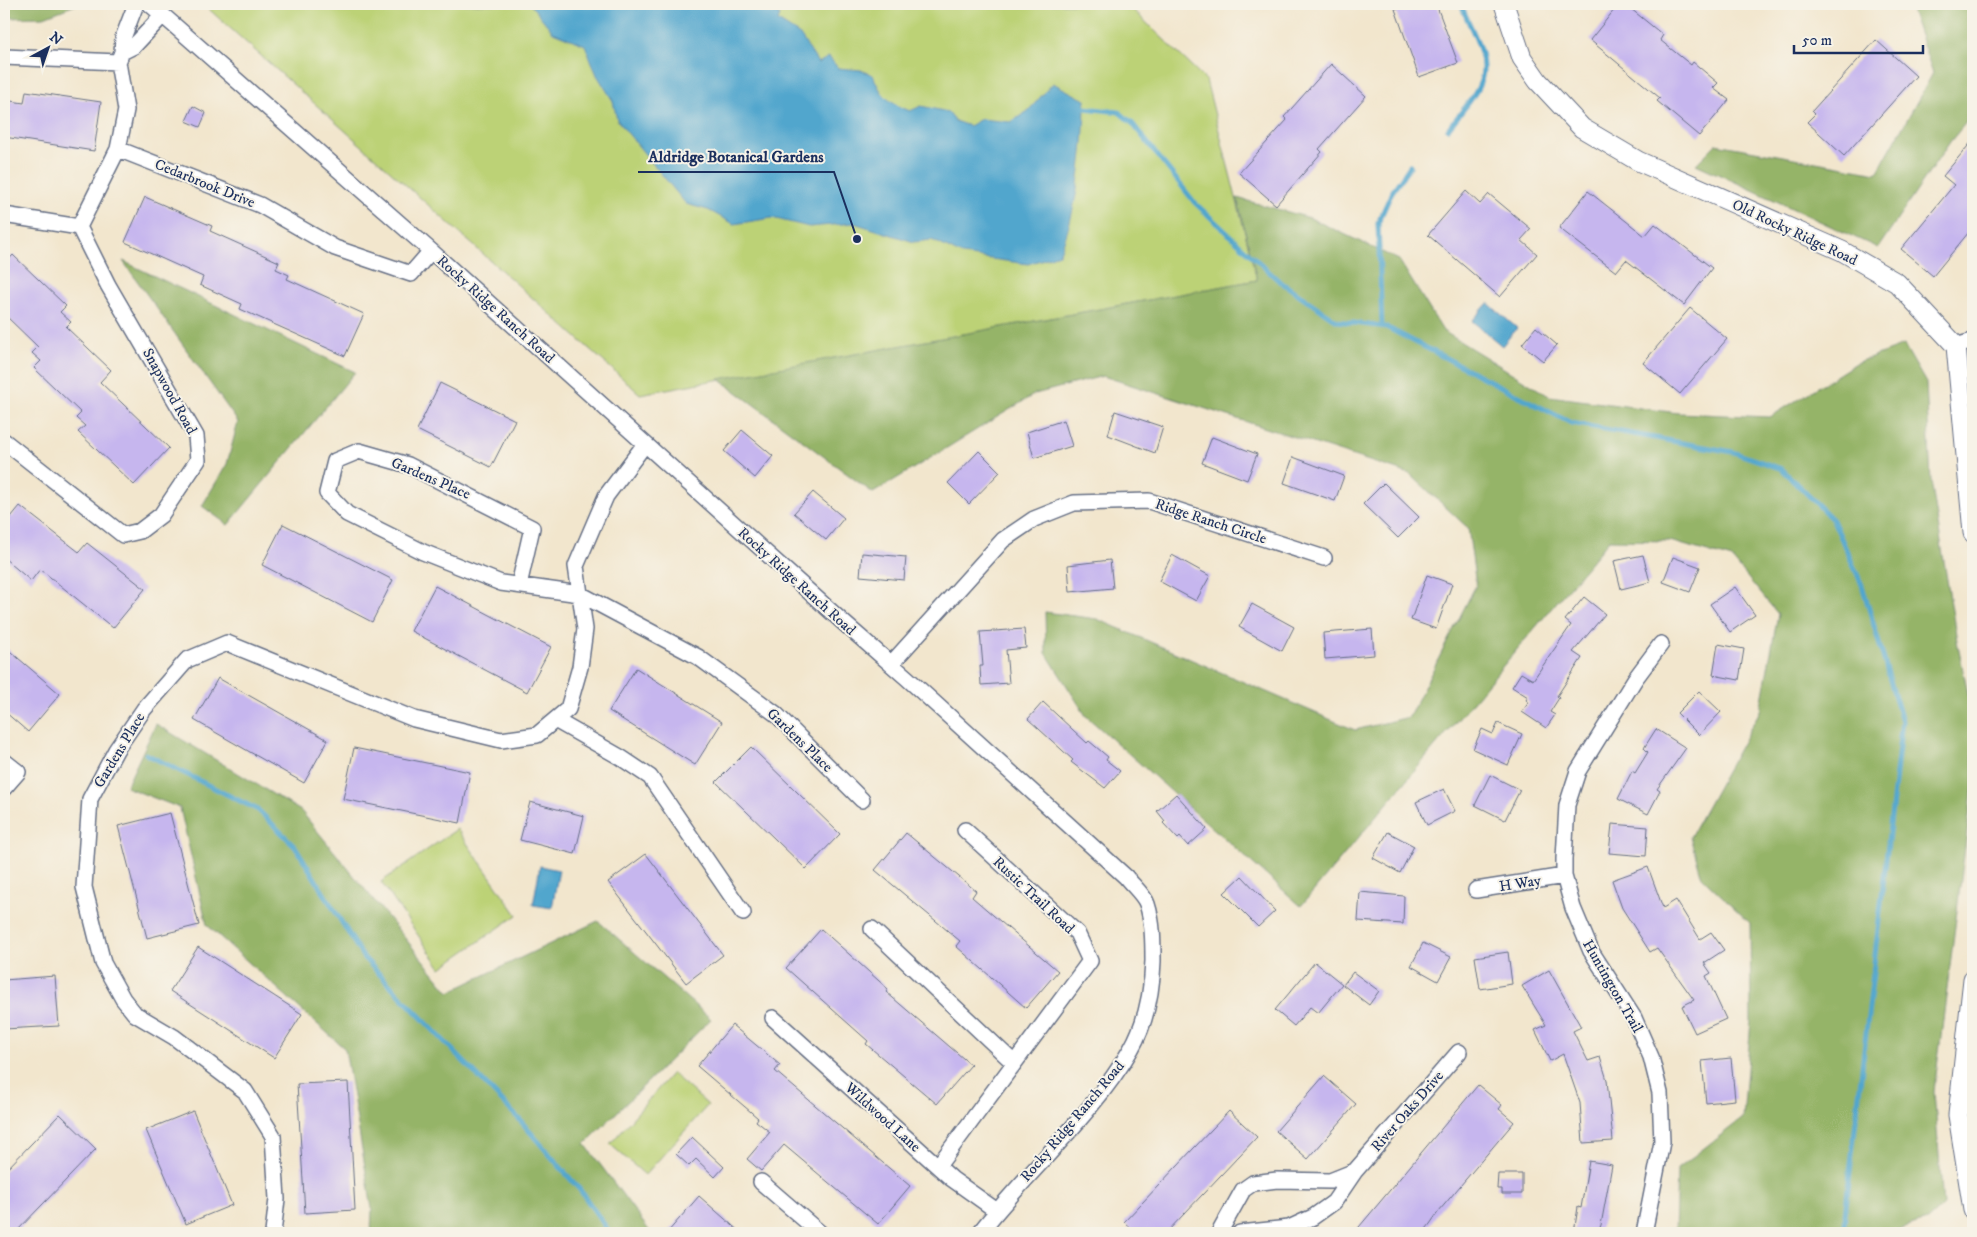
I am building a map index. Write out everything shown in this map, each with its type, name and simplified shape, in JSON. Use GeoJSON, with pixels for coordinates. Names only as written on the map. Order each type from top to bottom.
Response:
{"type":"FeatureCollection","features":[{"type":"Feature","properties":{"kind":"street"},"geometry":{"type":"LineString","coordinates":[[4,215],[79,227],[118,149],[126,110],[120,57],[124,38],[136,4]]}},
{"type":"Feature","properties":{"kind":"street","name":"Rocky Ridge Ranch Road"},"geometry":{"type":"LineString","coordinates":[[150,4],[431,251],[891,664],[1126,877],[1147,903],[1154,942],[1152,975],[1148,1005],[1131,1048],[1110,1080],[997,1211],[981,1233]]}},
{"type":"Feature","properties":{"kind":"street","name":"Old Rocky Ridge Road"},"geometry":{"type":"LineString","coordinates":[[1504,4],[1522,58],[1538,81],[1582,128],[1638,161],[1842,251],[1897,283],[1965,344],[1973,532]]}},
{"type":"Feature","properties":{"kind":"street"},"geometry":{"type":"LineString","coordinates":[[4,58],[120,57],[134,46],[163,15]]}},
{"type":"Feature","properties":{"kind":"street","name":"Cedarbrook Drive"},"geometry":{"type":"LineString","coordinates":[[118,149],[260,205],[335,248],[411,274],[431,251]]}},
{"type":"Feature","properties":{"kind":"street","name":"Snapwood Road"},"geometry":{"type":"LineString","coordinates":[[4,441],[123,535],[140,531],[161,515],[198,460],[196,436],[108,285],[79,227]]}},
{"type":"Feature","properties":{"kind":"street","name":"Gardens Place"},"geometry":{"type":"LineString","coordinates":[[273,1233],[277,1199],[273,1136],[245,1091],[174,1037],[135,1014],[123,999],[102,963],[84,887],[90,799],[116,750],[144,709],[187,660],[227,643],[414,719],[501,740],[537,735],[568,709],[580,667],[585,628],[576,566],[606,496],[645,444]]}},
{"type":"Feature","properties":{"kind":"street","name":"Gardens Place"},"geometry":{"type":"LineString","coordinates":[[518,585],[532,528],[408,465],[359,452],[335,461],[327,493],[347,514],[424,552],[501,582],[518,585],[580,594],[698,658],[776,714],[862,800]]}},
{"type":"Feature","properties":{"kind":"street","name":"Ridge Ranch Circle"},"geometry":{"type":"LineString","coordinates":[[891,664],[1004,540],[1034,519],[1074,503],[1149,500],[1324,558]]}},
{"type":"Feature","properties":{"kind":"street","name":"Huntington Trail"},"geometry":{"type":"LineString","coordinates":[[1644,1233],[1662,1142],[1660,1093],[1648,1049],[1634,1018],[1591,951],[1573,908],[1564,876],[1567,805],[1578,771],[1634,679],[1661,644]]}},
{"type":"Feature","properties":{"kind":"street"},"geometry":{"type":"LineString","coordinates":[[555,720],[620,757],[650,777],[743,913]]}},
{"type":"Feature","properties":{"kind":"street"},"geometry":{"type":"LineString","coordinates":[[4,760],[18,772],[4,788]]}},
{"type":"Feature","properties":{"kind":"street","name":"Rustic Trail Road"},"geometry":{"type":"LineString","coordinates":[[938,1166],[1090,961],[1077,934],[965,830]]}},
{"type":"Feature","properties":{"kind":"street","name":"H Way"},"geometry":{"type":"LineString","coordinates":[[1476,890],[1564,876]]}},
{"type":"Feature","properties":{"kind":"street"},"geometry":{"type":"LineString","coordinates":[[872,929],[1014,1063]]}},
{"type":"Feature","properties":{"kind":"street"},"geometry":{"type":"LineString","coordinates":[[1973,979],[1958,1115],[1973,1210]]}},
{"type":"Feature","properties":{"kind":"street","name":"Wildwood Lane"},"geometry":{"type":"LineString","coordinates":[[773,1018],[938,1166],[997,1211]]}},
{"type":"Feature","properties":{"kind":"street","name":"River Oaks Drive"},"geometry":{"type":"LineString","coordinates":[[1240,1233],[1289,1228],[1313,1217],[1334,1202],[1355,1171],[1459,1052]]}},
{"type":"Feature","properties":{"kind":"street","name":"River Oaks Drive"},"geometry":{"type":"LineString","coordinates":[[1219,1233],[1243,1190],[1253,1183],[1277,1180],[1330,1181],[1355,1171]]}},
{"type":"Feature","properties":{"kind":"street"},"geometry":{"type":"LineString","coordinates":[[761,1182],[820,1233]]}},
{"type":"Feature","properties":{"kind":"green space"},"geometry":{"type":"Polygon","coordinates":[[[4,4],[78,4],[44,17],[4,18],[4,4]]]}},
{"type":"Feature","properties":{"kind":"green space"},"geometry":{"type":"Polygon","coordinates":[[[203,4],[1127,4],[1206,80],[1257,280],[640,394],[203,4]]]}},
{"type":"Feature","properties":{"kind":"green space"},"geometry":{"type":"Polygon","coordinates":[[[1909,4],[1973,4],[1973,114],[1950,142],[1878,248],[1696,164],[1716,144],[1877,173],[1933,73],[1909,4]]]}},
{"type":"Feature","properties":{"kind":"green space"},"geometry":{"type":"Polygon","coordinates":[[[1237,198],[1310,218],[1399,260],[1443,331],[1549,396],[1678,413],[1770,417],[1858,362],[1904,345],[1926,383],[1931,481],[1957,641],[1973,718],[1973,785],[1934,1091],[1943,1206],[1927,1221],[1887,1233],[1675,1233],[1677,1169],[1743,1118],[1751,1020],[1750,923],[1702,877],[1690,837],[1760,711],[1778,614],[1732,559],[1670,541],[1609,540],[1301,906],[1086,716],[1046,653],[1045,612],[1097,619],[1355,730],[1409,717],[1476,585],[1468,528],[1410,474],[1103,376],[1035,394],[873,493],[719,379],[1257,280],[1237,198]]]}},
{"type":"Feature","properties":{"kind":"green space"},"geometry":{"type":"Polygon","coordinates":[[[123,261],[355,372],[228,525],[202,506],[227,464],[238,422],[123,261]]]}},
{"type":"Feature","properties":{"kind":"green space"},"geometry":{"type":"Polygon","coordinates":[[[156,724],[301,811],[449,992],[598,921],[711,1019],[585,1144],[651,1233],[371,1233],[372,1208],[345,1049],[207,925],[180,808],[126,787],[156,724]]]}},
{"type":"Feature","properties":{"kind":"green space"},"geometry":{"type":"Polygon","coordinates":[[[457,829],[517,915],[441,968],[381,882],[457,829]]]}},
{"type":"Feature","properties":{"kind":"green space"},"geometry":{"type":"Polygon","coordinates":[[[672,1073],[708,1105],[645,1175],[610,1144],[672,1073]]]}},
{"type":"Feature","properties":{"kind":"water"},"geometry":{"type":"Polygon","coordinates":[[[530,4],[755,4],[780,15],[778,21],[800,35],[818,63],[829,57],[838,68],[861,70],[873,75],[879,89],[896,105],[910,111],[921,106],[948,112],[955,121],[969,126],[981,119],[1011,122],[1028,111],[1053,83],[1085,100],[1079,178],[1071,219],[1059,254],[1028,264],[962,255],[932,240],[914,242],[854,223],[809,227],[772,218],[734,224],[708,210],[686,204],[617,120],[613,101],[597,75],[585,45],[553,32],[530,4]]]}},
{"type":"Feature","properties":{"kind":"water"},"geometry":{"type":"Polygon","coordinates":[[[1488,303],[1517,328],[1502,346],[1472,321],[1488,303]]]}},
{"type":"Feature","properties":{"kind":"water"},"geometry":{"type":"Polygon","coordinates":[[[540,866],[559,870],[552,908],[533,905],[540,866]]]}},
{"type":"Feature","properties":{"kind":"building"},"geometry":{"type":"Polygon","coordinates":[[[1400,4],[1436,4],[1458,63],[1419,77],[1395,9],[1401,7],[1400,4]]]}},
{"type":"Feature","properties":{"kind":"building"},"geometry":{"type":"Polygon","coordinates":[[[1619,4],[1625,4],[1663,35],[1660,40],[1691,65],[1693,62],[1718,83],[1713,88],[1729,100],[1699,136],[1657,101],[1660,98],[1590,40],[1619,4]]]}},
{"type":"Feature","properties":{"kind":"building"},"geometry":{"type":"Polygon","coordinates":[[[1876,40],[1916,76],[1844,156],[1807,122],[1815,114],[1812,111],[1876,40]]]}},
{"type":"Feature","properties":{"kind":"building"},"geometry":{"type":"Polygon","coordinates":[[[1331,64],[1366,96],[1319,149],[1322,152],[1276,205],[1239,173],[1287,120],[1284,117],[1331,64]]]}},
{"type":"Feature","properties":{"kind":"building"},"geometry":{"type":"Polygon","coordinates":[[[26,91],[101,102],[94,151],[4,137],[4,100],[24,103],[26,91]]]}},
{"type":"Feature","properties":{"kind":"building"},"geometry":{"type":"Polygon","coordinates":[[[193,106],[206,113],[200,127],[186,121],[193,106]]]}},
{"type":"Feature","properties":{"kind":"building"},"geometry":{"type":"Polygon","coordinates":[[[1973,140],[1973,227],[1933,276],[1901,249],[1954,185],[1943,176],[1973,140]]]}},
{"type":"Feature","properties":{"kind":"building"},"geometry":{"type":"Polygon","coordinates":[[[1466,191],[1480,204],[1489,194],[1531,229],[1521,240],[1537,254],[1500,297],[1428,235],[1466,191]]]}},
{"type":"Feature","properties":{"kind":"building"},"geometry":{"type":"Polygon","coordinates":[[[1588,191],[1645,236],[1655,224],[1712,268],[1684,305],[1626,260],[1616,272],[1559,228],[1588,191]]]}},
{"type":"Feature","properties":{"kind":"building"},"geometry":{"type":"Polygon","coordinates":[[[145,197],[212,226],[210,231],[279,262],[276,269],[289,275],[287,279],[364,314],[345,356],[240,309],[242,304],[200,285],[203,277],[125,242],[145,197]]]}},
{"type":"Feature","properties":{"kind":"building"},"geometry":{"type":"Polygon","coordinates":[[[13,255],[66,306],[60,312],[71,322],[66,327],[111,370],[100,382],[169,448],[134,485],[78,432],[85,426],[76,418],[81,413],[34,368],[41,361],[32,353],[38,347],[4,314],[4,265],[13,255]]]}},
{"type":"Feature","properties":{"kind":"building"},"geometry":{"type":"Polygon","coordinates":[[[1690,308],[1727,339],[1680,394],[1643,363],[1690,308]]]}},
{"type":"Feature","properties":{"kind":"building"},"geometry":{"type":"Polygon","coordinates":[[[1536,327],[1557,345],[1543,361],[1522,344],[1536,327]]]}},
{"type":"Feature","properties":{"kind":"building"},"geometry":{"type":"Polygon","coordinates":[[[440,383],[515,420],[491,467],[417,430],[440,383]]]}},
{"type":"Feature","properties":{"kind":"building"},"geometry":{"type":"Polygon","coordinates":[[[1115,411],[1163,427],[1155,453],[1108,435],[1115,411]]]}},
{"type":"Feature","properties":{"kind":"building"},"geometry":{"type":"Polygon","coordinates":[[[1064,420],[1072,446],[1034,458],[1027,432],[1064,420]]]}},
{"type":"Feature","properties":{"kind":"building"},"geometry":{"type":"Polygon","coordinates":[[[742,430],[773,456],[755,478],[724,451],[742,430]]]}},
{"type":"Feature","properties":{"kind":"building"},"geometry":{"type":"Polygon","coordinates":[[[1212,437],[1257,454],[1247,480],[1202,463],[1212,437]]]}},
{"type":"Feature","properties":{"kind":"building"},"geometry":{"type":"Polygon","coordinates":[[[979,451],[1000,472],[969,504],[948,483],[979,451]]]}},
{"type":"Feature","properties":{"kind":"building"},"geometry":{"type":"Polygon","coordinates":[[[1293,457],[1344,476],[1335,501],[1284,483],[1293,457]]]}},
{"type":"Feature","properties":{"kind":"building"},"geometry":{"type":"Polygon","coordinates":[[[1384,483],[1419,517],[1398,538],[1363,504],[1384,483]]]}},
{"type":"Feature","properties":{"kind":"building"},"geometry":{"type":"Polygon","coordinates":[[[813,492],[844,518],[826,540],[794,513],[813,492]]]}},
{"type":"Feature","properties":{"kind":"building"},"geometry":{"type":"Polygon","coordinates":[[[20,506],[79,552],[87,543],[145,589],[113,628],[40,569],[31,581],[4,558],[4,511],[11,517],[20,506]]]}},
{"type":"Feature","properties":{"kind":"building"},"geometry":{"type":"Polygon","coordinates":[[[283,524],[393,580],[372,622],[262,565],[283,524]]]}},
{"type":"Feature","properties":{"kind":"building"},"geometry":{"type":"Polygon","coordinates":[[[862,553],[906,557],[904,580],[860,576],[862,553]]]}},
{"type":"Feature","properties":{"kind":"building"},"geometry":{"type":"Polygon","coordinates":[[[1172,555],[1210,576],[1196,601],[1159,581],[1172,555]]]}},
{"type":"Feature","properties":{"kind":"building"},"geometry":{"type":"Polygon","coordinates":[[[1643,555],[1650,582],[1621,589],[1614,561],[1643,555]]]}},
{"type":"Feature","properties":{"kind":"building"},"geometry":{"type":"Polygon","coordinates":[[[1673,557],[1700,567],[1690,592],[1663,582],[1673,557]]]}},
{"type":"Feature","properties":{"kind":"building"},"geometry":{"type":"Polygon","coordinates":[[[1110,560],[1113,588],[1070,592],[1068,565],[1110,560]]]}},
{"type":"Feature","properties":{"kind":"building"},"geometry":{"type":"Polygon","coordinates":[[[1427,575],[1452,584],[1436,629],[1411,620],[1427,575]]]}},
{"type":"Feature","properties":{"kind":"building"},"geometry":{"type":"Polygon","coordinates":[[[435,586],[551,647],[527,692],[411,631],[435,586]]]}},
{"type":"Feature","properties":{"kind":"building"},"geometry":{"type":"Polygon","coordinates":[[[1735,587],[1755,615],[1730,632],[1710,604],[1735,587]]]}},
{"type":"Feature","properties":{"kind":"building"},"geometry":{"type":"Polygon","coordinates":[[[1584,597],[1605,614],[1573,652],[1582,658],[1557,696],[1559,698],[1550,712],[1555,715],[1546,728],[1522,712],[1529,702],[1526,700],[1528,697],[1512,687],[1521,673],[1533,680],[1571,625],[1565,620],[1584,597]]]}},
{"type":"Feature","properties":{"kind":"building"},"geometry":{"type":"Polygon","coordinates":[[[1252,604],[1294,627],[1282,651],[1239,627],[1252,604]]]}},
{"type":"Feature","properties":{"kind":"building"},"geometry":{"type":"Polygon","coordinates":[[[1024,629],[1026,648],[1006,650],[1009,683],[981,685],[980,666],[983,666],[980,632],[1024,629]]]}},
{"type":"Feature","properties":{"kind":"building"},"geometry":{"type":"Polygon","coordinates":[[[1372,629],[1374,655],[1325,659],[1323,633],[1372,629]]]}},
{"type":"Feature","properties":{"kind":"building"},"geometry":{"type":"Polygon","coordinates":[[[1718,644],[1744,649],[1739,680],[1713,675],[1718,644]]]}},
{"type":"Feature","properties":{"kind":"building"},"geometry":{"type":"Polygon","coordinates":[[[4,646],[60,694],[28,732],[4,711],[4,646]]]}},
{"type":"Feature","properties":{"kind":"building"},"geometry":{"type":"Polygon","coordinates":[[[636,668],[722,722],[695,765],[609,711],[636,668]]]}},
{"type":"Feature","properties":{"kind":"building"},"geometry":{"type":"Polygon","coordinates":[[[218,678],[328,740],[304,783],[194,720],[218,678]]]}},
{"type":"Feature","properties":{"kind":"building"},"geometry":{"type":"Polygon","coordinates":[[[1699,691],[1721,712],[1699,735],[1677,713],[1699,691]]]}},
{"type":"Feature","properties":{"kind":"building"},"geometry":{"type":"Polygon","coordinates":[[[1043,702],[1087,743],[1089,741],[1108,757],[1106,760],[1120,771],[1105,788],[1071,762],[1073,760],[1028,719],[1043,702]]]}},
{"type":"Feature","properties":{"kind":"building"},"geometry":{"type":"Polygon","coordinates":[[[1498,723],[1522,734],[1508,765],[1473,749],[1482,729],[1493,734],[1498,723]]]}},
{"type":"Feature","properties":{"kind":"building"},"geometry":{"type":"Polygon","coordinates":[[[1656,729],[1686,748],[1657,789],[1660,791],[1648,814],[1618,799],[1632,771],[1635,773],[1648,752],[1644,748],[1656,729]]]}},
{"type":"Feature","properties":{"kind":"building"},"geometry":{"type":"Polygon","coordinates":[[[751,747],[840,834],[806,869],[716,782],[751,747]]]}},
{"type":"Feature","properties":{"kind":"building"},"geometry":{"type":"Polygon","coordinates":[[[354,748],[470,772],[460,823],[343,799],[354,748]]]}},
{"type":"Feature","properties":{"kind":"building"},"geometry":{"type":"Polygon","coordinates":[[[1490,775],[1520,790],[1505,820],[1475,805],[1490,775]]]}},
{"type":"Feature","properties":{"kind":"building"},"geometry":{"type":"Polygon","coordinates":[[[1444,789],[1455,811],[1427,825],[1416,802],[1444,789]]]}},
{"type":"Feature","properties":{"kind":"building"},"geometry":{"type":"Polygon","coordinates":[[[1176,794],[1207,829],[1188,846],[1180,837],[1178,839],[1163,823],[1165,821],[1157,811],[1176,794]]]}},
{"type":"Feature","properties":{"kind":"building"},"geometry":{"type":"Polygon","coordinates":[[[530,802],[584,816],[575,854],[520,840],[530,802]]]}},
{"type":"Feature","properties":{"kind":"building"},"geometry":{"type":"Polygon","coordinates":[[[170,813],[199,925],[147,938],[118,826],[170,813]]]}},
{"type":"Feature","properties":{"kind":"building"},"geometry":{"type":"Polygon","coordinates":[[[1612,824],[1648,827],[1646,856],[1609,853],[1612,824]]]}},
{"type":"Feature","properties":{"kind":"building"},"geometry":{"type":"Polygon","coordinates":[[[1388,832],[1414,846],[1400,873],[1373,858],[1388,832]]]}},
{"type":"Feature","properties":{"kind":"building"},"geometry":{"type":"Polygon","coordinates":[[[906,833],[976,891],[972,897],[1058,971],[1026,1008],[956,946],[960,941],[875,870],[906,833]]]}},
{"type":"Feature","properties":{"kind":"building"},"geometry":{"type":"Polygon","coordinates":[[[646,854],[723,955],[686,983],[608,882],[646,854]]]}},
{"type":"Feature","properties":{"kind":"building"},"geometry":{"type":"Polygon","coordinates":[[[1648,867],[1663,908],[1676,900],[1700,939],[1711,932],[1724,950],[1704,963],[1711,973],[1706,976],[1726,1019],[1695,1033],[1682,1006],[1694,1000],[1657,948],[1650,952],[1622,908],[1612,880],[1648,867]]]}},
{"type":"Feature","properties":{"kind":"building"},"geometry":{"type":"Polygon","coordinates":[[[1242,876],[1275,911],[1258,927],[1224,893],[1242,876]]]}},
{"type":"Feature","properties":{"kind":"building"},"geometry":{"type":"Polygon","coordinates":[[[1360,892],[1404,896],[1403,924],[1358,921],[1360,892]]]}},
{"type":"Feature","properties":{"kind":"building"},"geometry":{"type":"Polygon","coordinates":[[[821,929],[888,989],[886,992],[971,1065],[937,1104],[866,1044],[868,1041],[786,968],[821,929]]]}},
{"type":"Feature","properties":{"kind":"building"},"geometry":{"type":"Polygon","coordinates":[[[1423,943],[1451,957],[1438,981],[1411,966],[1423,943]]]}},
{"type":"Feature","properties":{"kind":"building"},"geometry":{"type":"Polygon","coordinates":[[[198,947],[302,1014],[274,1058],[170,991],[198,947]]]}},
{"type":"Feature","properties":{"kind":"building"},"geometry":{"type":"Polygon","coordinates":[[[1508,952],[1512,984],[1480,989],[1475,957],[1508,952]]]}},
{"type":"Feature","properties":{"kind":"building"},"geometry":{"type":"Polygon","coordinates":[[[1315,962],[1342,984],[1318,1013],[1310,1007],[1294,1026],[1275,1010],[1315,962]]]}},
{"type":"Feature","properties":{"kind":"building"},"geometry":{"type":"Polygon","coordinates":[[[1549,970],[1581,1027],[1573,1031],[1588,1061],[1600,1057],[1607,1080],[1613,1141],[1583,1143],[1580,1103],[1563,1054],[1550,1061],[1535,1030],[1546,1025],[1522,986],[1549,970]]]}},
{"type":"Feature","properties":{"kind":"building"},"geometry":{"type":"Polygon","coordinates":[[[1353,972],[1379,991],[1369,1005],[1343,985],[1353,972]]]}},
{"type":"Feature","properties":{"kind":"building"},"geometry":{"type":"Polygon","coordinates":[[[55,976],[59,1026],[4,1029],[4,980],[55,976]]]}},
{"type":"Feature","properties":{"kind":"building"},"geometry":{"type":"Polygon","coordinates":[[[732,1025],[780,1065],[775,1071],[910,1186],[878,1224],[784,1145],[761,1171],[747,1159],[770,1132],[756,1121],[758,1118],[697,1066],[732,1025]]]}},
{"type":"Feature","properties":{"kind":"building"},"geometry":{"type":"Polygon","coordinates":[[[1731,1058],[1735,1100],[1706,1103],[1702,1061],[1731,1058]]]}},
{"type":"Feature","properties":{"kind":"building"},"geometry":{"type":"Polygon","coordinates":[[[1324,1076],[1356,1104],[1308,1159],[1276,1131],[1324,1076]]]}},
{"type":"Feature","properties":{"kind":"building"},"geometry":{"type":"Polygon","coordinates":[[[348,1082],[355,1210],[305,1213],[297,1084],[348,1082]]]}},
{"type":"Feature","properties":{"kind":"building"},"geometry":{"type":"Polygon","coordinates":[[[1478,1085],[1502,1105],[1499,1109],[1514,1122],[1439,1211],[1423,1233],[1354,1233],[1478,1085]]]}},
{"type":"Feature","properties":{"kind":"building"},"geometry":{"type":"Polygon","coordinates":[[[193,1111],[232,1205],[186,1224],[146,1130],[193,1111]]]}},
{"type":"Feature","properties":{"kind":"building"},"geometry":{"type":"Polygon","coordinates":[[[1229,1111],[1257,1137],[1166,1233],[1136,1233],[1124,1222],[1229,1111]]]}},
{"type":"Feature","properties":{"kind":"building"},"geometry":{"type":"Polygon","coordinates":[[[60,1114],[96,1149],[15,1233],[9,1233],[4,1228],[4,1172],[60,1114]]]}},
{"type":"Feature","properties":{"kind":"building"},"geometry":{"type":"Polygon","coordinates":[[[692,1137],[724,1167],[715,1177],[696,1159],[689,1166],[676,1154],[692,1137]]]}},
{"type":"Feature","properties":{"kind":"building"},"geometry":{"type":"Polygon","coordinates":[[[1589,1161],[1612,1165],[1601,1225],[1598,1233],[1574,1233],[1578,1207],[1581,1208],[1589,1161]]]}},
{"type":"Feature","properties":{"kind":"building"},"geometry":{"type":"Polygon","coordinates":[[[1498,1174],[1522,1174],[1522,1194],[1502,1194],[1502,1189],[1497,1189],[1498,1174]]]}},
{"type":"Feature","properties":{"kind":"building"},"geometry":{"type":"Polygon","coordinates":[[[699,1196],[741,1233],[667,1233],[699,1196]]]}},
{"type":"Feature","properties":{"kind":"waterway"},"geometry":{"type":"LineString","coordinates":[[1448,129],[1477,91],[1483,68],[1480,49],[1461,4]]}},
{"type":"Feature","properties":{"kind":"waterway"},"geometry":{"type":"LineString","coordinates":[[1085,108],[1119,112],[1132,123],[1195,203],[1278,280],[1337,321],[1386,327],[1571,423],[1733,452],[1782,469],[1833,520],[1862,585],[1902,721],[1843,1233]]}},
{"type":"Feature","properties":{"kind":"waterway"},"geometry":{"type":"LineString","coordinates":[[1382,326],[1378,223],[1392,192],[1410,166]]}},
{"type":"Feature","properties":{"kind":"waterway"},"geometry":{"type":"LineString","coordinates":[[146,754],[258,810],[295,846],[363,957],[519,1119],[580,1190],[610,1233]]}},
{"type":"Feature","properties":{"kind":"place","name":"Aldridge Botanical Gardens"},"geometry":{"type":"Point","coordinates":[857,239]}}]}
